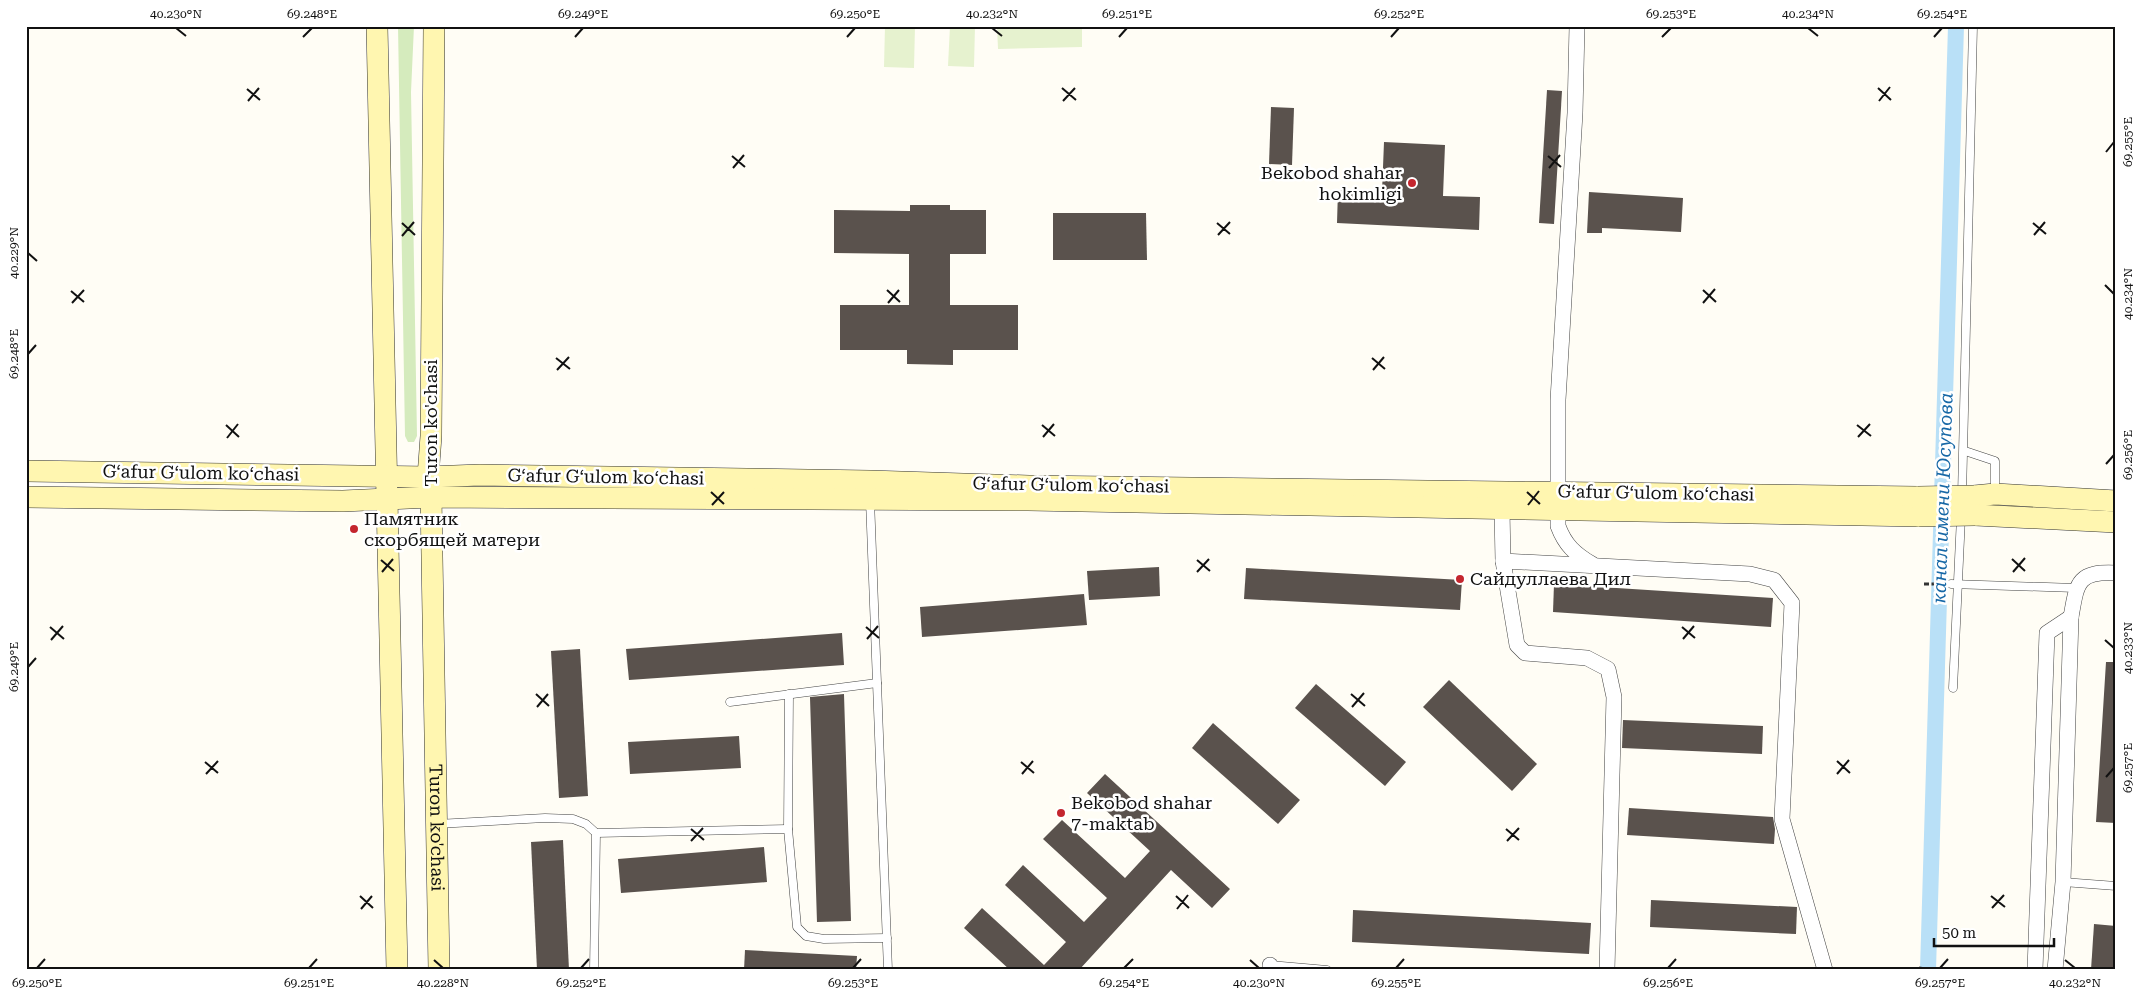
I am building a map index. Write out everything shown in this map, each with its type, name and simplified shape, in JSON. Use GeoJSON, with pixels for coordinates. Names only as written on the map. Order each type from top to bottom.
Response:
{"type":"FeatureCollection","features":[{"type":"Feature","properties":{"kind":"main road"},"geometry":{"type":"LineString","coordinates":[[377,26],[396,970]]}},
{"type":"Feature","properties":{"kind":"main road","name":"Turon ko'chasi"},"geometry":{"type":"LineString","coordinates":[[434,26],[430,487],[439,970]]}},
{"type":"Feature","properties":{"kind":"main road","name":"Gʻafur Gʻulom koʻchasi"},"geometry":{"type":"LineString","coordinates":[[26,471],[386,476],[430,487],[870,500],[1029,493],[1558,502],[1974,506],[2116,522]]}},
{"type":"Feature","properties":{"kind":"main road","name":"Gʻafur Gʻulom koʻchasi"},"geometry":{"type":"LineString","coordinates":[[26,497],[343,501],[387,499],[430,487],[500,475],[870,481],[1029,493],[1502,510],[1558,502]]}},
{"type":"Feature","properties":{"kind":"main road","name":"Gʻafur Gʻulom koʻchasi"},"geometry":{"type":"LineString","coordinates":[[1974,506],[1995,494],[2116,501]]}},
{"type":"Feature","properties":{"kind":"street"},"geometry":{"type":"LineString","coordinates":[[1578,26],[1558,400],[1558,526],[1563,541],[1576,555],[1592,564]]}},
{"type":"Feature","properties":{"kind":"street"},"geometry":{"type":"LineString","coordinates":[[1502,510],[1503,561],[1517,645],[1526,653],[1587,658],[1608,669],[1614,697],[1607,970]]}},
{"type":"Feature","properties":{"kind":"street"},"geometry":{"type":"LineString","coordinates":[[1503,561],[1592,564],[1750,574],[1774,580],[1792,603],[1782,819],[1825,970]]}},
{"type":"Feature","properties":{"kind":"street"},"geometry":{"type":"LineString","coordinates":[[2055,970],[2063,882],[2071,617],[2076,588],[2095,572],[2116,573]]}},
{"type":"Feature","properties":{"kind":"street"},"geometry":{"type":"LineString","coordinates":[[2035,970],[2047,633],[2071,617]]}},
{"type":"Feature","properties":{"kind":"lane"},"geometry":{"type":"LineString","coordinates":[[1954,688],[1954,585],[1964,450],[1973,26]]}},
{"type":"Feature","properties":{"kind":"lane"},"geometry":{"type":"LineString","coordinates":[[1964,450],[1995,461],[1995,494]]}},
{"type":"Feature","properties":{"kind":"lane"},"geometry":{"type":"LineString","coordinates":[[870,500],[888,970]]}},
{"type":"Feature","properties":{"kind":"lane"},"geometry":{"type":"LineString","coordinates":[[1954,585],[2076,588]]}},
{"type":"Feature","properties":{"kind":"lane"},"geometry":{"type":"LineString","coordinates":[[730,702],[877,682]]}},
{"type":"Feature","properties":{"kind":"lane"},"geometry":{"type":"LineString","coordinates":[[789,694],[788,829],[797,927],[806,936],[824,940],[887,938]]}},
{"type":"Feature","properties":{"kind":"lane"},"geometry":{"type":"LineString","coordinates":[[436,824],[545,818],[573,819],[586,824],[596,833],[788,829]]}},
{"type":"Feature","properties":{"kind":"lane"},"geometry":{"type":"LineString","coordinates":[[594,970],[596,833]]}},
{"type":"Feature","properties":{"kind":"lane"},"geometry":{"type":"LineString","coordinates":[[2063,882],[2116,886]]}},
{"type":"Feature","properties":{"kind":"lane"},"geometry":{"type":"LineString","coordinates":[[1270,967],[1327,970]]}},
{"type":"Feature","properties":{"kind":"path"},"geometry":{"type":"LineString","coordinates":[[1924,584],[1954,585]]}},
{"type":"Feature","properties":{"kind":"path"},"geometry":{"type":"LineString","coordinates":[[1919,968],[1934,970]]}},
{"type":"Feature","properties":{"kind":"green space"},"geometry":{"type":"Polygon","coordinates":[[[398,26],[414,26],[411,92],[417,436],[414,442],[408,442],[405,436],[398,26]]]}},
{"type":"Feature","properties":{"kind":"green space"},"geometry":{"type":"Polygon","coordinates":[[[885,26],[915,26],[914,68],[884,67],[885,26]]]}},
{"type":"Feature","properties":{"kind":"green space"},"geometry":{"type":"Polygon","coordinates":[[[950,26],[975,26],[974,67],[948,66],[950,26]]]}},
{"type":"Feature","properties":{"kind":"green space"},"geometry":{"type":"Polygon","coordinates":[[[997,26],[1082,26],[1082,47],[998,49],[997,26]]]}},
{"type":"Feature","properties":{"kind":"building"},"geometry":{"type":"Polygon","coordinates":[[[1547,90],[1562,91],[1554,224],[1539,223],[1547,90]]]}},
{"type":"Feature","properties":{"kind":"building"},"geometry":{"type":"Polygon","coordinates":[[[1271,107],[1294,108],[1292,165],[1269,164],[1271,107]]]}},
{"type":"Feature","properties":{"kind":"building","name":"Bekobod shahar hokimligi"},"geometry":{"type":"Polygon","coordinates":[[[1384,142],[1445,145],[1443,196],[1480,197],[1479,230],[1337,223],[1338,190],[1382,192],[1384,142]]]}},
{"type":"Feature","properties":{"kind":"building"},"geometry":{"type":"Polygon","coordinates":[[[1589,192],[1683,198],[1681,232],[1602,228],[1602,233],[1587,233],[1589,192]]]}},
{"type":"Feature","properties":{"kind":"building"},"geometry":{"type":"Polygon","coordinates":[[[910,205],[950,205],[950,210],[986,210],[986,254],[950,254],[950,305],[1018,305],[1018,350],[953,350],[953,365],[907,364],[907,350],[840,350],[840,305],[909,305],[909,254],[834,253],[834,210],[910,211],[910,205]]]}},
{"type":"Feature","properties":{"kind":"building"},"geometry":{"type":"Polygon","coordinates":[[[1053,213],[1146,213],[1147,260],[1053,260],[1053,213]]]}},
{"type":"Feature","properties":{"kind":"building"},"geometry":{"type":"Polygon","coordinates":[[[1159,567],[1160,596],[1089,600],[1087,571],[1159,567]]]}},
{"type":"Feature","properties":{"kind":"building"},"geometry":{"type":"Polygon","coordinates":[[[1246,568],[1462,580],[1460,610],[1244,599],[1246,568]]]}},
{"type":"Feature","properties":{"kind":"building"},"geometry":{"type":"Polygon","coordinates":[[[1554,584],[1773,598],[1771,627],[1553,612],[1554,584]]]}},
{"type":"Feature","properties":{"kind":"building"},"geometry":{"type":"Polygon","coordinates":[[[1084,594],[1087,625],[922,637],[920,607],[1084,594]]]}},
{"type":"Feature","properties":{"kind":"building"},"geometry":{"type":"Polygon","coordinates":[[[842,633],[844,665],[629,680],[626,649],[842,633]]]}},
{"type":"Feature","properties":{"kind":"building"},"geometry":{"type":"Polygon","coordinates":[[[580,649],[588,796],[559,798],[551,651],[580,649]]]}},
{"type":"Feature","properties":{"kind":"building"},"geometry":{"type":"Polygon","coordinates":[[[2106,662],[2116,662],[2116,823],[2096,822],[2106,662]]]}},
{"type":"Feature","properties":{"kind":"building"},"geometry":{"type":"Polygon","coordinates":[[[1449,680],[1537,764],[1512,791],[1423,707],[1449,680]]]}},
{"type":"Feature","properties":{"kind":"building"},"geometry":{"type":"Polygon","coordinates":[[[1316,684],[1406,762],[1385,786],[1295,708],[1316,684]]]}},
{"type":"Feature","properties":{"kind":"building"},"geometry":{"type":"Polygon","coordinates":[[[844,694],[851,921],[817,922],[810,697],[844,694]]]}},
{"type":"Feature","properties":{"kind":"building"},"geometry":{"type":"Polygon","coordinates":[[[1623,720],[1763,726],[1762,754],[1622,748],[1623,720]]]}},
{"type":"Feature","properties":{"kind":"building"},"geometry":{"type":"Polygon","coordinates":[[[1213,723],[1300,800],[1278,824],[1192,748],[1213,723]]]}},
{"type":"Feature","properties":{"kind":"building"},"geometry":{"type":"Polygon","coordinates":[[[739,736],[741,768],[630,774],[628,742],[739,736]]]}},
{"type":"Feature","properties":{"kind":"building"},"geometry":{"type":"Polygon","coordinates":[[[1105,774],[1230,889],[1212,908],[1171,870],[1079,970],[1010,970],[964,928],[982,908],[1044,965],[1066,942],[1005,885],[1023,865],[1084,922],[1107,898],[1043,839],[1062,820],[1125,878],[1150,851],[1087,793],[1105,774]]]}},
{"type":"Feature","properties":{"kind":"building"},"geometry":{"type":"Polygon","coordinates":[[[1629,808],[1773,817],[1775,829],[1774,844],[1627,835],[1629,808]]]}},
{"type":"Feature","properties":{"kind":"building"},"geometry":{"type":"Polygon","coordinates":[[[563,840],[569,970],[537,970],[531,842],[563,840]]]}},
{"type":"Feature","properties":{"kind":"building"},"geometry":{"type":"Polygon","coordinates":[[[764,847],[767,882],[621,893],[618,859],[764,847]]]}},
{"type":"Feature","properties":{"kind":"building"},"geometry":{"type":"Polygon","coordinates":[[[1651,900],[1797,907],[1796,934],[1650,927],[1651,900]]]}},
{"type":"Feature","properties":{"kind":"building"},"geometry":{"type":"Polygon","coordinates":[[[1353,910],[1591,923],[1589,954],[1352,942],[1353,910]]]}},
{"type":"Feature","properties":{"kind":"building"},"geometry":{"type":"Polygon","coordinates":[[[2094,924],[2116,926],[2116,970],[2091,970],[2094,924]]]}},
{"type":"Feature","properties":{"kind":"building"},"geometry":{"type":"Polygon","coordinates":[[[745,950],[857,956],[856,970],[744,970],[745,950]]]}},
{"type":"Feature","properties":{"kind":"waterway","name":"канал имени Юсупова"},"geometry":{"type":"LineString","coordinates":[[1928,970],[1956,26]]}},
{"type":"Feature","properties":{"kind":"place","name":"Bekobod shahar hokimligi"},"geometry":{"type":"Point","coordinates":[1412,183]}},
{"type":"Feature","properties":{"kind":"place","name":"Памятник скорбящей матери"},"geometry":{"type":"Point","coordinates":[354,529]}},
{"type":"Feature","properties":{"kind":"place","name":"Сайдуллаева Дил"},"geometry":{"type":"Point","coordinates":[1460,579]}},
{"type":"Feature","properties":{"kind":"place","name":"Bekobod shahar 7-maktab"},"geometry":{"type":"Point","coordinates":[1061,813]}}]}
